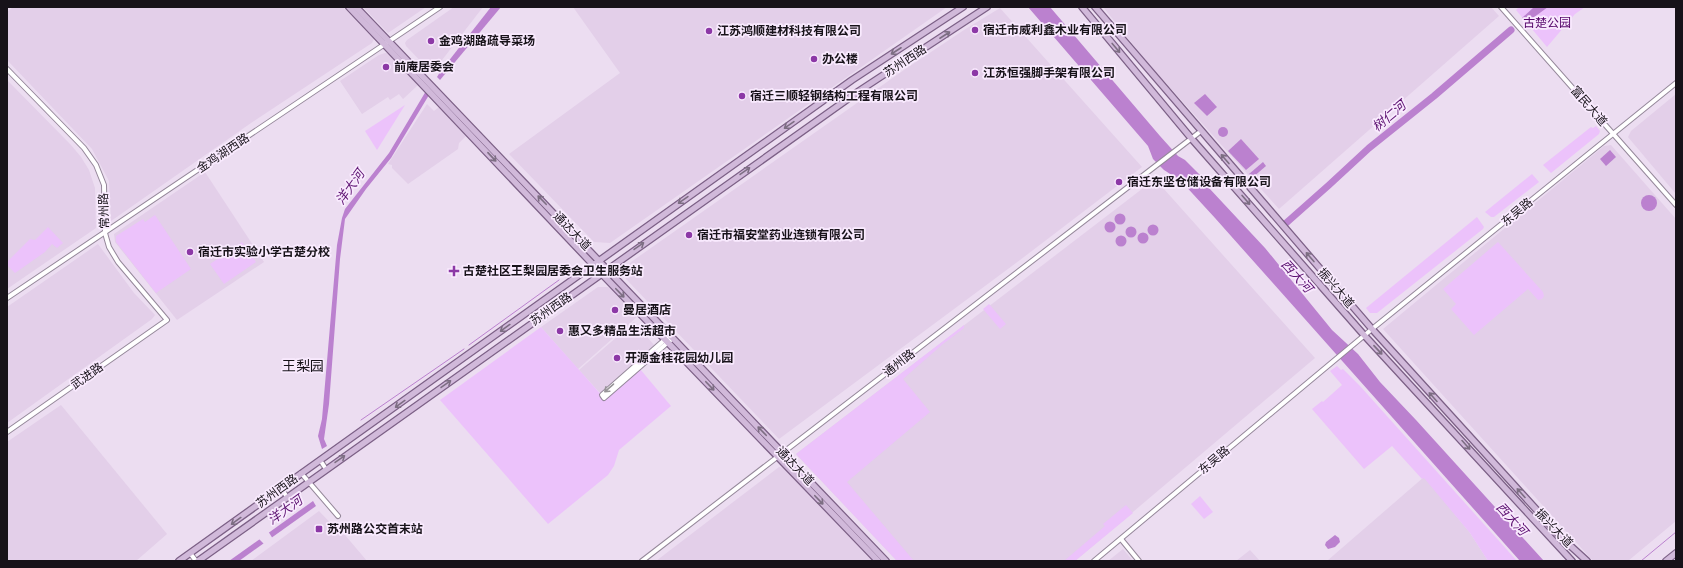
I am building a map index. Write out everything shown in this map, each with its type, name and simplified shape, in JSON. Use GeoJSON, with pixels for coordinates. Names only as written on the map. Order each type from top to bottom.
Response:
{"type":"FeatureCollection","features":[{"type":"Feature","properties":{"kind":"main road","name":"通达大道"},"geometry":{"type":"LineString","coordinates":[[349,7],[387,42],[599,260],[886,561]]}},
{"type":"Feature","properties":{"kind":"main road","name":"通达大道"},"geometry":{"type":"LineString","coordinates":[[356,7],[601,273],[878,561]]}},
{"type":"Feature","properties":{"kind":"main road","name":"苏州西路"},"geometry":{"type":"LineString","coordinates":[[179,561],[852,80],[963,7]]}},
{"type":"Feature","properties":{"kind":"main road","name":"苏州西路"},"geometry":{"type":"LineString","coordinates":[[197,561],[859,91],[987,7]]}},
{"type":"Feature","properties":{"kind":"main road","name":"振兴大道"},"geometry":{"type":"LineString","coordinates":[[1082,7],[1191,138],[1364,335],[1572,561]]}},
{"type":"Feature","properties":{"kind":"main road","name":"振兴大道"},"geometry":{"type":"LineString","coordinates":[[1095,7],[1372,329],[1564,540],[1587,561]]}},
{"type":"Feature","properties":{"kind":"main road"},"geometry":{"type":"LineString","coordinates":[[1666,561],[1676,553]]}},
{"type":"Feature","properties":{"kind":"street","name":"金鸡湖西路"},"geometry":{"type":"LineString","coordinates":[[7,298],[440,7]]}},
{"type":"Feature","properties":{"kind":"street","name":"富民大道"},"geometry":{"type":"LineString","coordinates":[[1501,7],[1676,205]]}},
{"type":"Feature","properties":{"kind":"street","name":"常州路"},"geometry":{"type":"LineString","coordinates":[[7,69],[84,148],[96,165],[104,185],[105,233],[109,247],[118,262],[167,320]]}},
{"type":"Feature","properties":{"kind":"street","name":"东吴路"},"geometry":{"type":"LineString","coordinates":[[1094,561],[1364,335],[1676,83]]}},
{"type":"Feature","properties":{"kind":"street","name":"通州路"},"geometry":{"type":"LineString","coordinates":[[642,561],[1201,131]]}},
{"type":"Feature","properties":{"kind":"street","name":"武进路"},"geometry":{"type":"LineString","coordinates":[[7,432],[167,320]]}},
{"type":"Feature","properties":{"kind":"street"},"geometry":{"type":"LineString","coordinates":[[628,374],[604,398],[602,395],[672,336]]}},
{"type":"Feature","properties":{"kind":"street"},"geometry":{"type":"LineString","coordinates":[[320,460],[326,469]]}},
{"type":"Feature","properties":{"kind":"street"},"geometry":{"type":"LineString","coordinates":[[301,473],[338,516]]}},
{"type":"Feature","properties":{"kind":"street"},"geometry":{"type":"LineString","coordinates":[[281,488],[287,497]]}},
{"type":"Feature","properties":{"kind":"street"},"geometry":{"type":"LineString","coordinates":[[1121,539],[1139,561]]}},
{"type":"Feature","properties":{"kind":"street"},"geometry":{"type":"LineString","coordinates":[[190,553],[197,561]]}},
{"type":"Feature","properties":{"kind":"shaded area"},"geometry":{"type":"Polygon","coordinates":[[[13,7],[343,7],[374,39],[372,43],[251,123],[111,221],[109,181],[92,149],[7,60],[7,12],[13,7]]]}},
{"type":"Feature","properties":{"kind":"shaded area"},"geometry":{"type":"Polygon","coordinates":[[[363,7],[426,7],[388,33],[363,7]]]}},
{"type":"Feature","properties":{"kind":"shaded area","name":"金鸡湖路疏导菜场"},"geometry":{"type":"Polygon","coordinates":[[[454,7],[483,7],[432,73],[406,46],[405,43],[407,40],[454,7]]]}},
{"type":"Feature","properties":{"kind":"shaded area"},"geometry":{"type":"Polygon","coordinates":[[[491,7],[501,7],[440,80],[437,77],[440,72],[491,7]]]}},
{"type":"Feature","properties":{"kind":"shaded area"},"geometry":{"type":"Polygon","coordinates":[[[573,7],[947,7],[610,243],[594,242],[509,154],[620,73],[573,7]]]}},
{"type":"Feature","properties":{"kind":"shaded area"},"geometry":{"type":"Polygon","coordinates":[[[1028,7],[1050,7],[1160,136],[1178,156],[1185,160],[1204,179],[1209,188],[1265,248],[1332,330],[1358,354],[1380,382],[1544,561],[1520,561],[1215,218],[1181,181],[1164,170],[1153,159],[1148,146],[1028,7]]]}},
{"type":"Feature","properties":{"kind":"shaded area"},"geometry":{"type":"Polygon","coordinates":[[[1103,7],[1491,7],[1499,16],[1279,209],[1146,61],[1103,7]]]}},
{"type":"Feature","properties":{"kind":"shaded area"},"geometry":{"type":"Polygon","coordinates":[[[1534,7],[1548,7],[1526,23],[1522,18],[1534,7]]]}},
{"type":"Feature","properties":{"kind":"shaded area"},"geometry":{"type":"Polygon","coordinates":[[[1000,8],[1142,167],[1020,260],[779,439],[626,279],[624,275],[627,267],[631,262],[904,70],[1000,8]]]}},
{"type":"Feature","properties":{"kind":"shaded area"},"geometry":{"type":"Polygon","coordinates":[[[388,53],[418,85],[403,99],[399,94],[390,100],[388,97],[362,114],[340,81],[379,55],[388,53]]]}},
{"type":"Feature","properties":{"kind":"shaded area"},"geometry":{"type":"Polygon","coordinates":[[[7,80],[71,145],[89,170],[95,188],[96,228],[7,289],[7,80]]]}},
{"type":"Feature","properties":{"kind":"shaded area"},"geometry":{"type":"Polygon","coordinates":[[[426,91],[429,95],[391,158],[366,189],[345,219],[340,259],[329,404],[324,439],[327,446],[322,449],[318,436],[322,419],[337,245],[342,218],[345,209],[389,153],[426,91]]]}},
{"type":"Feature","properties":{"kind":"shaded area"},"geometry":{"type":"Polygon","coordinates":[[[1205,94],[1217,107],[1207,116],[1194,103],[1205,94]]]}},
{"type":"Feature","properties":{"kind":"shaded area"},"geometry":{"type":"Polygon","coordinates":[[[1676,94],[1676,194],[1628,137],[1631,131],[1676,94]]]}},
{"type":"Feature","properties":{"kind":"shaded area"},"geometry":{"type":"Polygon","coordinates":[[[427,104],[434,111],[439,107],[466,136],[459,143],[458,149],[408,184],[392,168],[392,165],[388,164],[427,104]]]}},
{"type":"Feature","properties":{"kind":"shaded area"},"geometry":{"type":"Polygon","coordinates":[[[1223,127],[1228,132],[1223,137],[1218,132],[1223,127]]]}},
{"type":"Feature","properties":{"kind":"shaded area"},"geometry":{"type":"Polygon","coordinates":[[[1241,139],[1259,159],[1246,170],[1228,151],[1241,139]]]}},
{"type":"Feature","properties":{"kind":"shaded area"},"geometry":{"type":"Polygon","coordinates":[[[1611,145],[1676,219],[1676,521],[1628,561],[1593,561],[1383,329],[1604,146],[1611,145]]]}},
{"type":"Feature","properties":{"kind":"shaded area"},"geometry":{"type":"Polygon","coordinates":[[[1610,150],[1616,157],[1606,166],[1600,159],[1610,150]]]}},
{"type":"Feature","properties":{"kind":"shaded area"},"geometry":{"type":"Polygon","coordinates":[[[1263,162],[1266,166],[1252,178],[1249,174],[1263,162]]]}},
{"type":"Feature","properties":{"kind":"shaded area","name":"宿迁市实验小学古楚分校"},"geometry":{"type":"Polygon","coordinates":[[[205,172],[264,262],[177,320],[115,242],[114,234],[205,172]]]}},
{"type":"Feature","properties":{"kind":"shaded area"},"geometry":{"type":"Polygon","coordinates":[[[1155,179],[1315,358],[1075,561],[897,561],[796,454],[1155,179]]]}},
{"type":"Feature","properties":{"kind":"shaded area"},"geometry":{"type":"Polygon","coordinates":[[[1646,195],[1652,195],[1657,200],[1655,209],[1652,211],[1646,211],[1641,206],[1641,200],[1646,195]]]}},
{"type":"Feature","properties":{"kind":"shaded area"},"geometry":{"type":"Polygon","coordinates":[[[1120,213],[1124,215],[1126,219],[1124,223],[1120,225],[1116,223],[1114,219],[1116,215],[1120,213]]]}},
{"type":"Feature","properties":{"kind":"shaded area"},"geometry":{"type":"Polygon","coordinates":[[[1110,221],[1114,223],[1116,227],[1114,231],[1110,233],[1106,231],[1104,227],[1106,223],[1110,221]]]}},
{"type":"Feature","properties":{"kind":"shaded area"},"geometry":{"type":"Polygon","coordinates":[[[1153,224],[1157,226],[1159,230],[1157,234],[1153,236],[1149,234],[1147,230],[1149,226],[1153,224]]]}},
{"type":"Feature","properties":{"kind":"shaded area"},"geometry":{"type":"Polygon","coordinates":[[[1131,226],[1135,228],[1137,232],[1135,236],[1131,238],[1127,236],[1125,232],[1127,228],[1131,226]]]}},
{"type":"Feature","properties":{"kind":"shaded area"},"geometry":{"type":"Polygon","coordinates":[[[1143,232],[1147,234],[1149,238],[1147,242],[1143,244],[1139,242],[1137,238],[1139,234],[1143,232]]]}},
{"type":"Feature","properties":{"kind":"shaded area"},"geometry":{"type":"Polygon","coordinates":[[[1121,235],[1125,237],[1127,241],[1125,245],[1121,247],[1117,245],[1115,241],[1117,237],[1121,235]]]}},
{"type":"Feature","properties":{"kind":"shaded area"},"geometry":{"type":"Polygon","coordinates":[[[98,244],[134,293],[155,315],[152,319],[7,423],[7,307],[98,244]]]}},
{"type":"Feature","properties":{"kind":"shaded area"},"geometry":{"type":"Polygon","coordinates":[[[598,287],[608,287],[614,290],[638,316],[578,369],[541,327],[598,287]]]}},
{"type":"Feature","properties":{"kind":"shaded area","name":"开源金桂花园幼儿园"},"geometry":{"type":"Polygon","coordinates":[[[634,322],[654,345],[600,393],[579,370],[634,322]]]}},
{"type":"Feature","properties":{"kind":"shaded area"},"geometry":{"type":"Polygon","coordinates":[[[61,405],[167,534],[136,561],[7,561],[7,442],[61,405]]]}},
{"type":"Feature","properties":{"kind":"shaded area"},"geometry":{"type":"Polygon","coordinates":[[[779,467],[784,468],[874,561],[656,561],[779,467]]]}},
{"type":"Feature","properties":{"kind":"shaded area"},"geometry":{"type":"Polygon","coordinates":[[[1424,477],[1470,533],[1488,561],[1327,561],[1424,477]]]}},
{"type":"Feature","properties":{"kind":"shaded area"},"geometry":{"type":"Polygon","coordinates":[[[313,501],[316,506],[239,561],[229,561],[313,501]]]}},
{"type":"Feature","properties":{"kind":"shaded area"},"geometry":{"type":"Polygon","coordinates":[[[319,511],[341,534],[345,535],[367,561],[251,561],[319,511]]]}},
{"type":"Feature","properties":{"kind":"shaded area"},"geometry":{"type":"Polygon","coordinates":[[[1335,535],[1339,538],[1340,542],[1335,547],[1328,549],[1325,545],[1326,542],[1335,535]]]}},
{"type":"Feature","properties":{"kind":"shaded area"},"geometry":{"type":"Polygon","coordinates":[[[1123,549],[1133,561],[1108,561],[1123,549]]]}},
{"type":"Feature","properties":{"kind":"shaded area"},"geometry":{"type":"Polygon","coordinates":[[[1250,550],[1260,561],[1236,561],[1250,550]]]}},
{"type":"Feature","properties":{"kind":"green space","name":"古楚公园"},"geometry":{"type":"Polygon","coordinates":[[[1519,7],[1585,7],[1575,14],[1547,47],[1516,10],[1519,7]]]}},
{"type":"Feature","properties":{"kind":"green space"},"geometry":{"type":"Polygon","coordinates":[[[405,105],[377,150],[365,131],[405,105]]]}},
{"type":"Feature","properties":{"kind":"green space"},"geometry":{"type":"Polygon","coordinates":[[[1596,126],[1600,131],[1599,134],[1551,173],[1543,165],[1591,127],[1593,128],[1596,126]]]}},
{"type":"Feature","properties":{"kind":"green space"},"geometry":{"type":"Polygon","coordinates":[[[1532,174],[1539,182],[1494,217],[1491,217],[1485,212],[1532,174]]]}},
{"type":"Feature","properties":{"kind":"green space"},"geometry":{"type":"Polygon","coordinates":[[[155,215],[191,269],[156,293],[116,242],[116,236],[143,219],[145,222],[155,215]]]}},
{"type":"Feature","properties":{"kind":"green space"},"geometry":{"type":"Polygon","coordinates":[[[1477,217],[1484,227],[1483,229],[1377,313],[1370,313],[1366,308],[1477,217]]]}},
{"type":"Feature","properties":{"kind":"green space"},"geometry":{"type":"Polygon","coordinates":[[[48,227],[63,243],[57,248],[52,244],[45,252],[15,273],[7,265],[7,262],[30,239],[35,240],[48,227]]]}},
{"type":"Feature","properties":{"kind":"green space"},"geometry":{"type":"Polygon","coordinates":[[[242,242],[256,262],[224,284],[210,264],[228,254],[242,242]]]}},
{"type":"Feature","properties":{"kind":"green space"},"geometry":{"type":"Polygon","coordinates":[[[1498,242],[1543,292],[1544,296],[1542,299],[1538,300],[1528,289],[1474,335],[1451,309],[1456,304],[1443,289],[1498,242]]]}},
{"type":"Feature","properties":{"kind":"green space"},"geometry":{"type":"Polygon","coordinates":[[[989,304],[1006,324],[1000,329],[983,309],[989,304]]]}},
{"type":"Feature","properties":{"kind":"green space"},"geometry":{"type":"Polygon","coordinates":[[[964,325],[964,328],[903,379],[930,412],[847,482],[914,561],[897,561],[796,454],[964,325]]]}},
{"type":"Feature","properties":{"kind":"green space"},"geometry":{"type":"Polygon","coordinates":[[[541,327],[605,399],[640,369],[671,406],[619,450],[614,466],[608,475],[548,524],[440,400],[541,327]]]}},
{"type":"Feature","properties":{"kind":"green space"},"geometry":{"type":"Polygon","coordinates":[[[1337,366],[1341,370],[1343,369],[1360,386],[1517,561],[1488,561],[1470,533],[1424,478],[1422,479],[1392,446],[1364,469],[1312,409],[1322,401],[1323,402],[1342,385],[1330,371],[1337,366]]]}},
{"type":"Feature","properties":{"kind":"green space"},"geometry":{"type":"Polygon","coordinates":[[[1200,496],[1213,512],[1204,519],[1191,504],[1200,496]]]}},
{"type":"Feature","properties":{"kind":"green space"},"geometry":{"type":"Polygon","coordinates":[[[1126,505],[1133,513],[1075,561],[1064,561],[1105,526],[1103,524],[1126,505]]]}},
{"type":"Feature","properties":{"kind":"pier"},"geometry":{"type":"Polygon","coordinates":[[[268,531],[273,539],[265,545],[258,538],[268,531]]]}},
{"type":"Feature","properties":{"kind":"waterway","name":"树仁河"},"geometry":{"type":"LineString","coordinates":[[1285,224],[1369,148],[1434,96],[1511,30]]}},
{"type":"Feature","properties":{"kind":"waterway"},"geometry":{"type":"LineString","coordinates":[[469,345],[559,280]]}},
{"type":"Feature","properties":{"kind":"waterway"},"geometry":{"type":"LineString","coordinates":[[361,420],[464,349]]}},
{"type":"Feature","properties":{"kind":"waterway"},"geometry":{"type":"LineString","coordinates":[[1641,561],[1676,532]]}},
{"type":"Feature","properties":{"kind":"place","name":"宿迁市威利鑫木业有限公司"},"geometry":{"type":"Point","coordinates":[975,30]}},
{"type":"Feature","properties":{"kind":"place","name":"江苏鸿顺建材科技有限公司"},"geometry":{"type":"Point","coordinates":[709,31]}},
{"type":"Feature","properties":{"kind":"place","name":"金鸡湖路疏导菜场"},"geometry":{"type":"Point","coordinates":[431,41]}},
{"type":"Feature","properties":{"kind":"place","name":"办公楼"},"geometry":{"type":"Point","coordinates":[814,59]}},
{"type":"Feature","properties":{"kind":"place","name":"前庵居委会"},"geometry":{"type":"Point","coordinates":[386,67]}},
{"type":"Feature","properties":{"kind":"place","name":"江苏恒强脚手架有限公司"},"geometry":{"type":"Point","coordinates":[975,73]}},
{"type":"Feature","properties":{"kind":"place","name":"宿迁三顺轻钢结构工程有限公司"},"geometry":{"type":"Point","coordinates":[742,96]}},
{"type":"Feature","properties":{"kind":"place","name":"宿迁东坚仓储设备有限公司"},"geometry":{"type":"Point","coordinates":[1119,182]}},
{"type":"Feature","properties":{"kind":"place","name":"宿迁市福安堂药业连锁有限公司"},"geometry":{"type":"Point","coordinates":[689,235]}},
{"type":"Feature","properties":{"kind":"place","name":"宿迁市实验小学古楚分校"},"geometry":{"type":"Point","coordinates":[190,252]}},
{"type":"Feature","properties":{"kind":"place","name":"古楚社区王梨园居委会卫生服务站"},"geometry":{"type":"Point","coordinates":[454,271]}},
{"type":"Feature","properties":{"kind":"place","name":"曼居酒店"},"geometry":{"type":"Point","coordinates":[615,310]}},
{"type":"Feature","properties":{"kind":"place","name":"惠又多精品生活超市"},"geometry":{"type":"Point","coordinates":[560,331]}},
{"type":"Feature","properties":{"kind":"place","name":"开源金桂花园幼儿园"},"geometry":{"type":"Point","coordinates":[617,358]}},
{"type":"Feature","properties":{"kind":"place","name":"苏州路公交首末站"},"geometry":{"type":"Point","coordinates":[319,529]}},
{"type":"Feature","properties":{"kind":"district","name":"王梨园"},"geometry":{"type":"Point","coordinates":[303,366]}},
{"type":"Feature","properties":{"kind":"water label","name":"洋大河"},"geometry":{"type":"Point","coordinates":[350,187]}},
{"type":"Feature","properties":{"kind":"water label","name":"西大河"},"geometry":{"type":"Point","coordinates":[1297,276]}},
{"type":"Feature","properties":{"kind":"water label","name":"洋大河"},"geometry":{"type":"Point","coordinates":[285,510]}},
{"type":"Feature","properties":{"kind":"water label","name":"西大河"},"geometry":{"type":"Point","coordinates":[1512,519]}}]}
